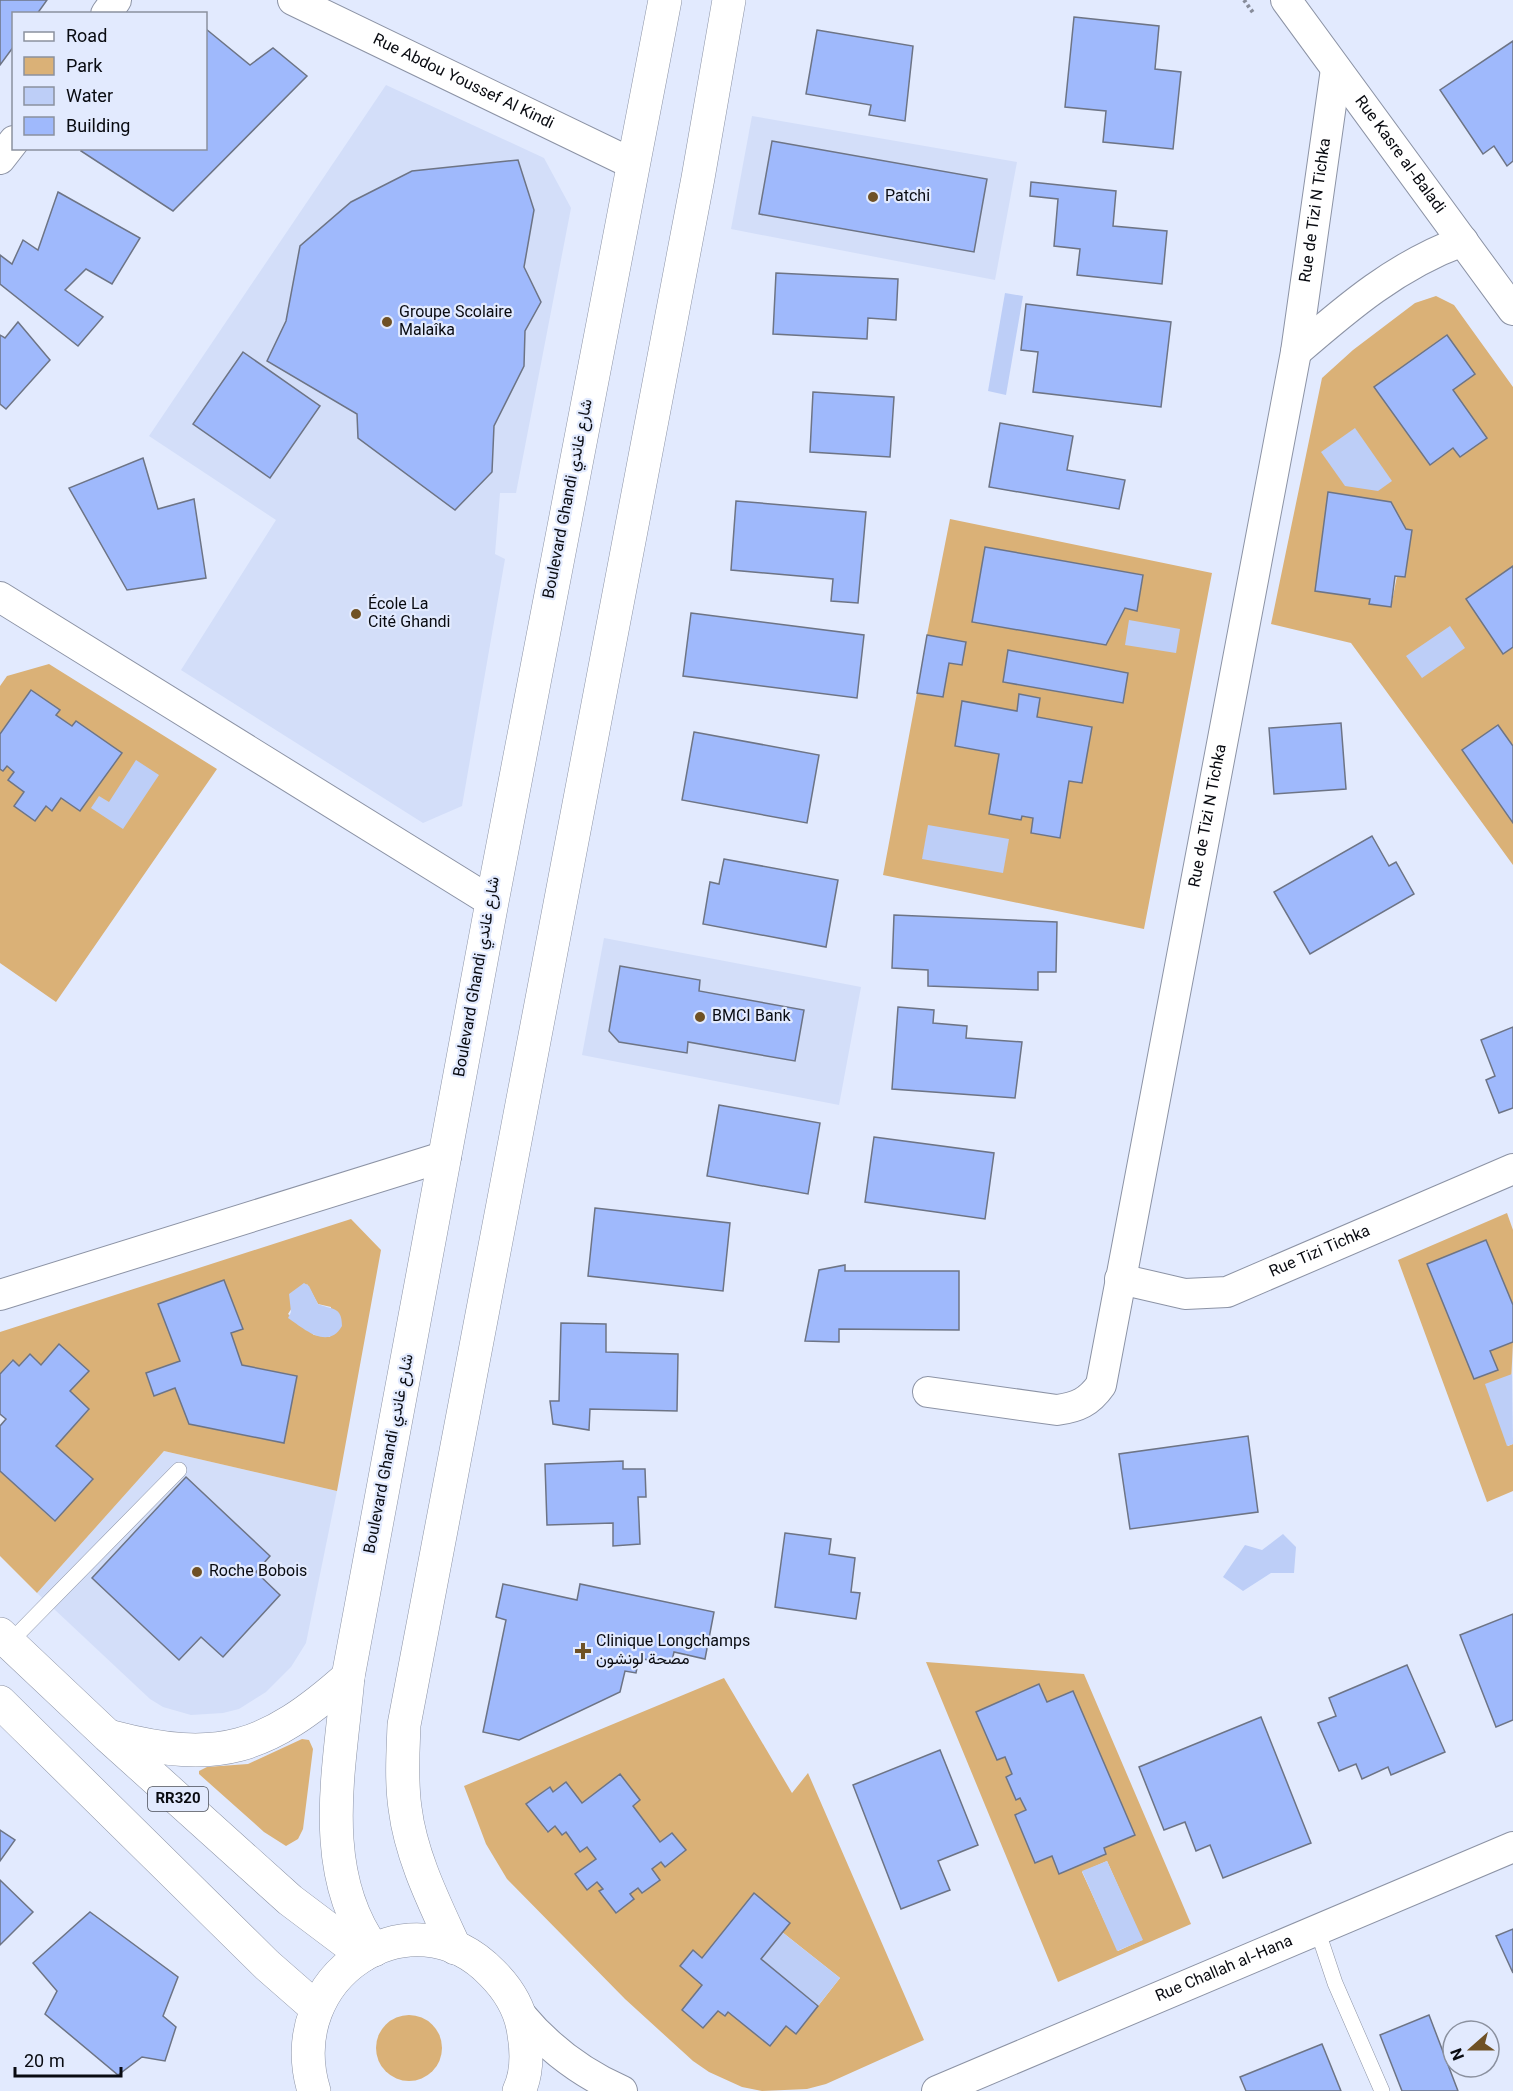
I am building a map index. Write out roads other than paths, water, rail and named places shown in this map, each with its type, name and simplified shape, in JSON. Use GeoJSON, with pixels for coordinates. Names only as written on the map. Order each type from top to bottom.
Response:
{"type":"FeatureCollection","features":[{"type":"Feature","properties":{"kind":"main road","name":"Boulevard Ghandi شارع غاندي"},"geometry":{"type":"LineString","coordinates":[[369,1952],[350,1910],[337,1859],[337,1803],[348,1677],[492,902],[665,0]]}},
{"type":"Feature","properties":{"kind":"main road"},"geometry":{"type":"LineString","coordinates":[[455,1948],[430,1895],[413,1845],[405,1809],[402,1767],[404,1725],[698,178],[729,0]]}},
{"type":"Feature","properties":{"kind":"main road","name":"RR320"},"geometry":{"type":"LineString","coordinates":[[5,1639],[108,1736],[290,1900],[369,1952]]}},
{"type":"Feature","properties":{"kind":"main road"},"geometry":{"type":"LineString","coordinates":[[108,1736],[177,1751],[237,1745],[288,1724],[348,1677]]}},
{"type":"Feature","properties":{"kind":"main road"},"geometry":{"type":"LineString","coordinates":[[0,1702],[267,1965],[315,2007]]}},
{"type":"Feature","properties":{"kind":"main road"},"geometry":{"type":"LineString","coordinates":[[314,2091],[307,2062],[308,2034],[315,2007],[335,1977],[369,1952],[405,1942],[430,1942],[455,1948],[483,1963],[505,1986],[520,2014],[527,2048],[523,2088]]}},
{"type":"Feature","properties":{"kind":"street","name":"Rue Abdou Youssef Al Kindi"},"geometry":{"type":"LineString","coordinates":[[293,0],[633,164]]}},
{"type":"Feature","properties":{"kind":"street","name":"Rue Kasre al-Baladi"},"geometry":{"type":"LineString","coordinates":[[1286,0],[1513,310]]}},
{"type":"Feature","properties":{"kind":"street","name":"Rue de Tizi N Tichka"},"geometry":{"type":"LineString","coordinates":[[928,1392],[1058,1410],[1075,1407],[1092,1398],[1101,1385],[1296,352],[1336,69]]}},
{"type":"Feature","properties":{"kind":"street"},"geometry":{"type":"LineString","coordinates":[[0,159],[12,144]]}},
{"type":"Feature","properties":{"kind":"street"},"geometry":{"type":"LineString","coordinates":[[1296,352],[1381,282],[1433,252],[1462,241]]}},
{"type":"Feature","properties":{"kind":"street"},"geometry":{"type":"LineString","coordinates":[[4,608],[492,902]]}},
{"type":"Feature","properties":{"kind":"street"},"geometry":{"type":"LineString","coordinates":[[0,1295],[446,1156]]}},
{"type":"Feature","properties":{"kind":"street","name":"Rue Tizi Tichka"},"geometry":{"type":"LineString","coordinates":[[1120,1279],[1185,1294],[1227,1292],[1513,1169]]}},
{"type":"Feature","properties":{"kind":"street","name":"Rue Challah al-Hana"},"geometry":{"type":"LineString","coordinates":[[937,2091],[1513,1847]]}},
{"type":"Feature","properties":{"kind":"street"},"geometry":{"type":"LineString","coordinates":[[520,2014],[540,2038],[562,2057],[596,2080],[622,2091]]}},
{"type":"Feature","properties":{"kind":"lane"},"geometry":{"type":"LineString","coordinates":[[5,1639],[179,1470]]}},
{"type":"Feature","properties":{"kind":"lane"},"geometry":{"type":"LineString","coordinates":[[1317,1929],[1335,1983],[1382,2091]]}},
{"type":"Feature","properties":{"kind":"water"},"geometry":{"type":"Polygon","coordinates":[[[1005,293],[1023,296],[1006,395],[988,391],[1005,293]]]}},
{"type":"Feature","properties":{"kind":"water"},"geometry":{"type":"Polygon","coordinates":[[[1355,428],[1392,481],[1378,491],[1345,486],[1321,452],[1355,428]]]}},
{"type":"Feature","properties":{"kind":"water"},"geometry":{"type":"Polygon","coordinates":[[[1129,620],[1180,629],[1176,653],[1125,645],[1129,620]]]}},
{"type":"Feature","properties":{"kind":"water"},"geometry":{"type":"Polygon","coordinates":[[[1450,626],[1465,648],[1422,678],[1406,656],[1450,626]]]}},
{"type":"Feature","properties":{"kind":"water"},"geometry":{"type":"Polygon","coordinates":[[[136,760],[159,775],[123,829],[91,808],[99,796],[109,802],[136,760]]]}},
{"type":"Feature","properties":{"kind":"water"},"geometry":{"type":"Polygon","coordinates":[[[928,825],[1009,839],[1003,873],[922,859],[928,825]]]}},
{"type":"Feature","properties":{"kind":"water"},"geometry":{"type":"Polygon","coordinates":[[[304,1283],[309,1286],[318,1304],[335,1310],[340,1315],[342,1326],[330,1337],[308,1332],[288,1318],[291,1312],[289,1294],[304,1283]]]}},
{"type":"Feature","properties":{"kind":"water"},"geometry":{"type":"Polygon","coordinates":[[[1512,1374],[1513,1444],[1507,1446],[1485,1384],[1512,1374]]]}},
{"type":"Feature","properties":{"kind":"water"},"geometry":{"type":"Polygon","coordinates":[[[1283,1534],[1296,1547],[1294,1573],[1271,1573],[1243,1591],[1223,1577],[1245,1545],[1262,1550],[1283,1534]]]}},
{"type":"Feature","properties":{"kind":"water"},"geometry":{"type":"Polygon","coordinates":[[[1107,1861],[1143,1940],[1117,1951],[1082,1871],[1107,1861]]]}},
{"type":"Feature","properties":{"kind":"water"},"geometry":{"type":"Polygon","coordinates":[[[782,1932],[840,1978],[818,2006],[761,1959],[782,1932]]]}},
{"type":"Feature","properties":{"kind":"place","name":"Patchi"},"geometry":{"type":"Point","coordinates":[873,197]}},
{"type":"Feature","properties":{"kind":"place","name":"Groupe Scolaire Malaîka"},"geometry":{"type":"Point","coordinates":[387,322]}},
{"type":"Feature","properties":{"kind":"place","name":"École La Cité Ghandi"},"geometry":{"type":"Point","coordinates":[356,614]}},
{"type":"Feature","properties":{"kind":"place","name":"BMCI Bank"},"geometry":{"type":"Point","coordinates":[700,1017]}},
{"type":"Feature","properties":{"kind":"place","name":"Roche Bobois"},"geometry":{"type":"Point","coordinates":[197,1572]}},
{"type":"Feature","properties":{"kind":"place","name":"Clinique Longchamps مصحة لونشون"},"geometry":{"type":"Point","coordinates":[583,1651]}}]}
